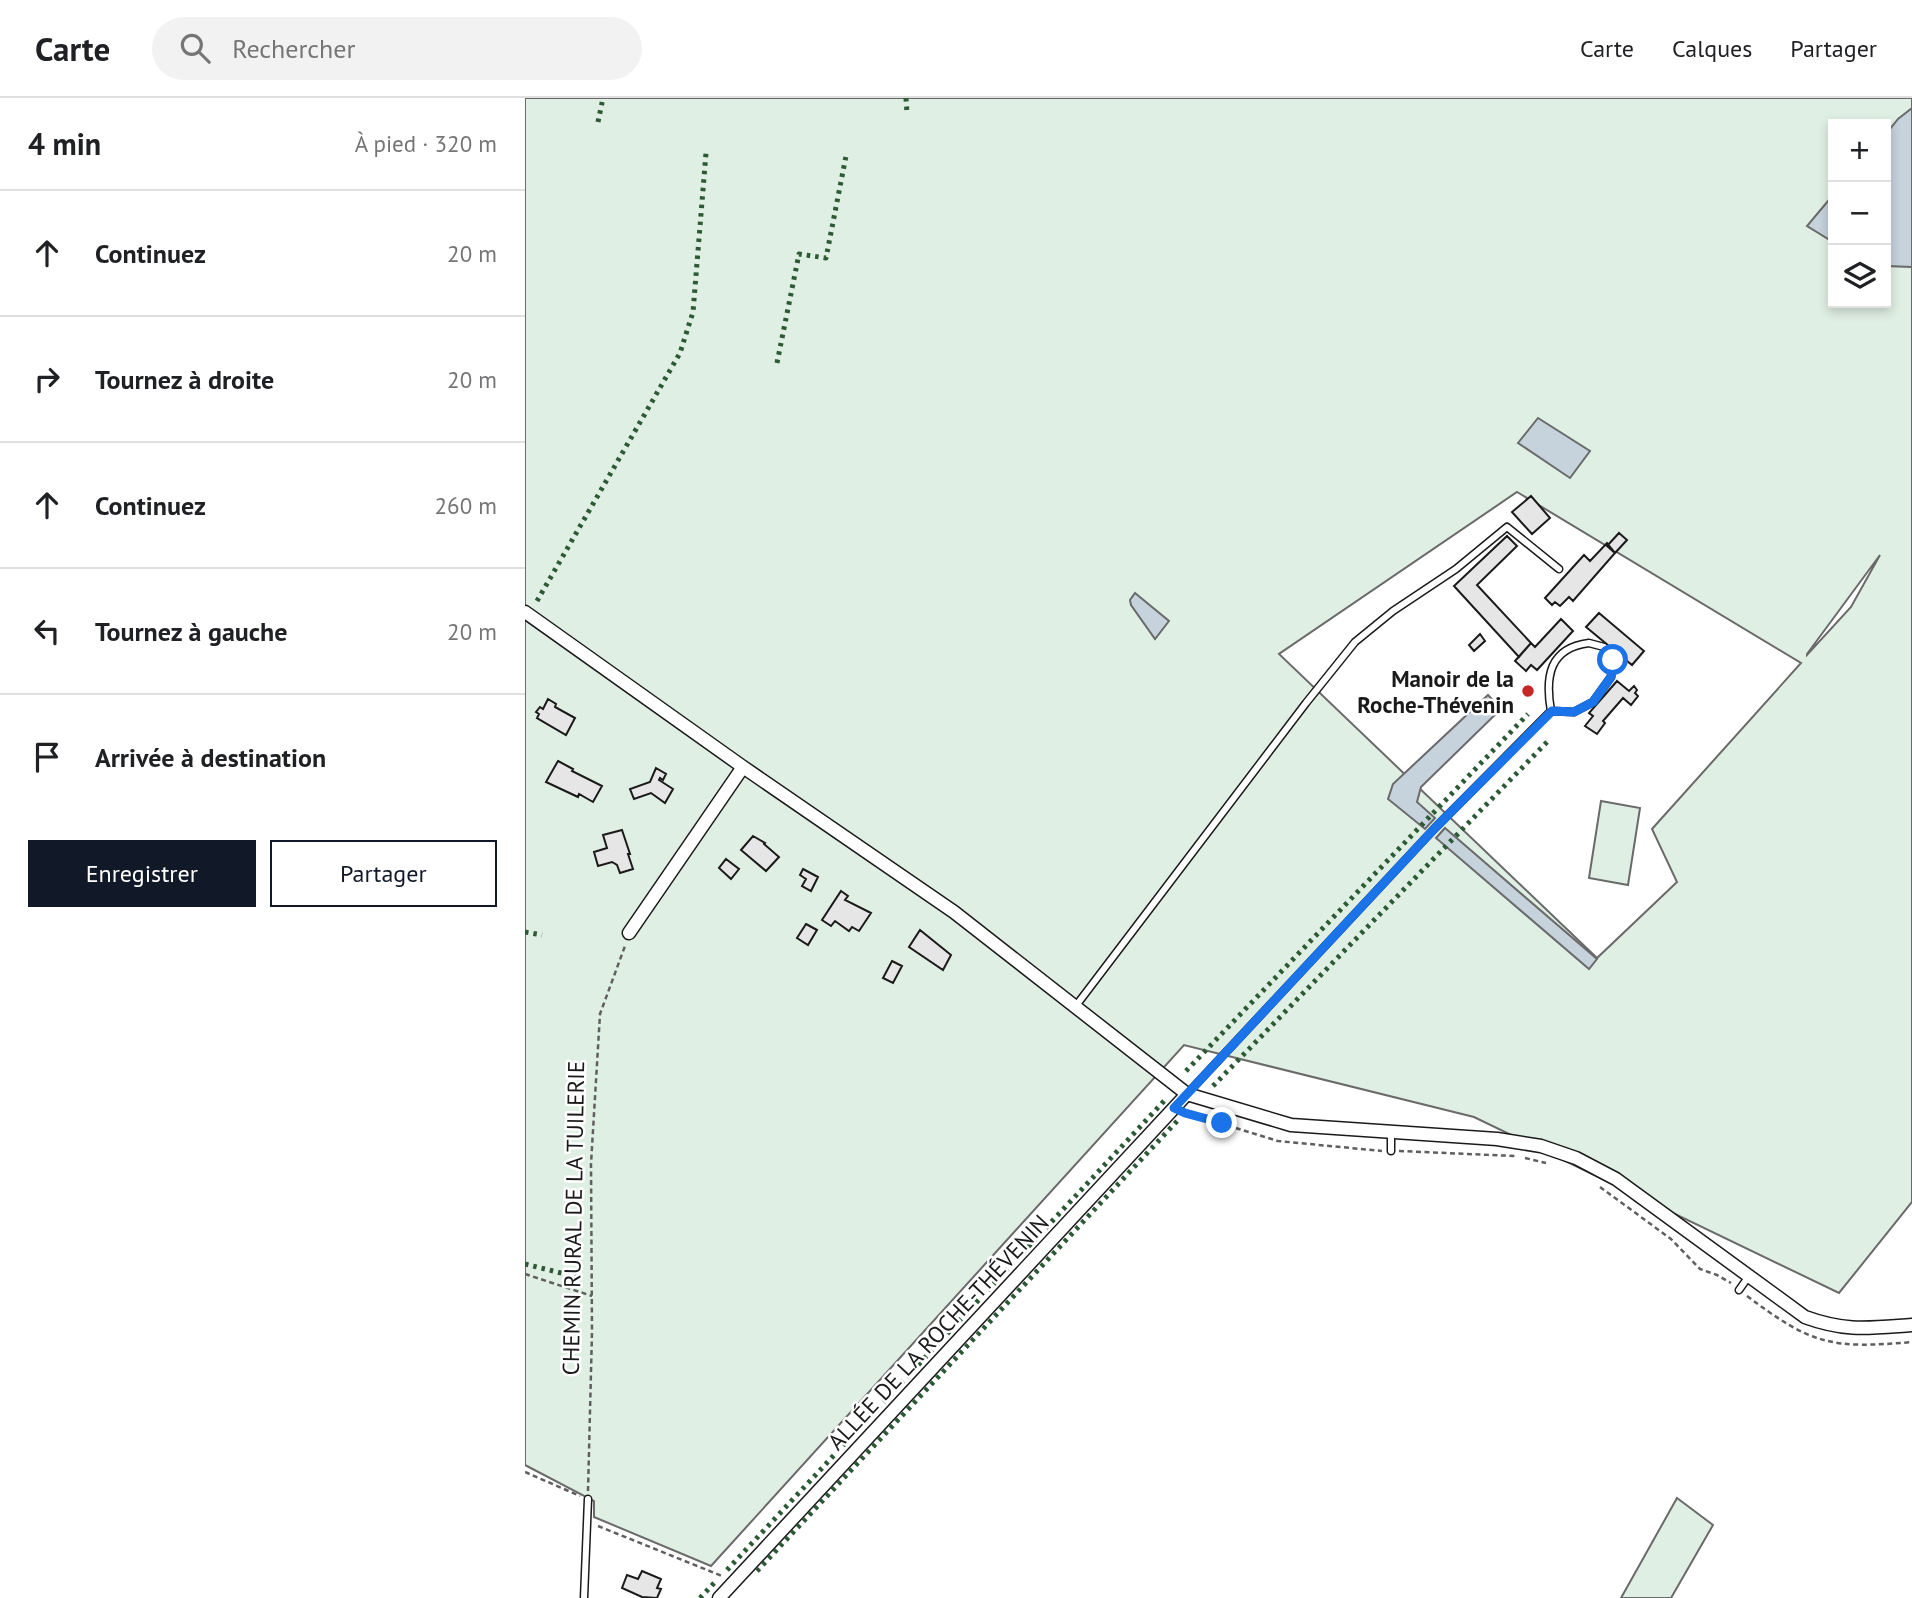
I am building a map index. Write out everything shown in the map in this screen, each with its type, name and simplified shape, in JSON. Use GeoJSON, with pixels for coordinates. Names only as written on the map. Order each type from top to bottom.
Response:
{"type":"FeatureCollection","features":[{"type":"Feature","properties":{"kind":"street"},"geometry":{"type":"LineString","coordinates":[[525,611],[743,767],[954,912],[1187,1094],[1291,1125],[1497,1139],[1541,1146],[1576,1158],[1616,1179],[1805,1317],[1831,1326],[1860,1329],[1912,1325]]}},
{"type":"Feature","properties":{"kind":"street"},"geometry":{"type":"LineString","coordinates":[[629,933],[743,767]]}},
{"type":"Feature","properties":{"kind":"street","name":"ALLÉE DE LA ROCHE-THÉVENIN"},"geometry":{"type":"LineString","coordinates":[[719,1598],[1187,1094]]}},
{"type":"Feature","properties":{"kind":"lane"},"geometry":{"type":"LineString","coordinates":[[1075,1007],[1306,703],[1356,642],[1393,611],[1456,569],[1507,527],[1559,569]]}},
{"type":"Feature","properties":{"kind":"lane"},"geometry":{"type":"LineString","coordinates":[[1187,1094],[1435,828],[1552,711],[1574,712],[1593,702],[1611,677],[1613,660],[1604,647],[1589,643],[1573,645],[1561,654],[1548,681],[1552,711]]}},
{"type":"Feature","properties":{"kind":"lane"},"geometry":{"type":"LineString","coordinates":[[1391,1133],[1391,1151]]}},
{"type":"Feature","properties":{"kind":"lane"},"geometry":{"type":"LineString","coordinates":[[1739,1290],[1749,1276]]}},
{"type":"Feature","properties":{"kind":"lane"},"geometry":{"type":"LineString","coordinates":[[584,1598],[588,1499]]}},
{"type":"Feature","properties":{"kind":"path","name":"CHEMIN RURAL DE LA TUILERIE"},"geometry":{"type":"LineString","coordinates":[[588,1499],[592,1296],[591,1164],[600,1014],[629,933]]}},
{"type":"Feature","properties":{"kind":"path"},"geometry":{"type":"LineString","coordinates":[[1174,1108],[1277,1141],[1359,1150],[1500,1154],[1550,1164]]}},
{"type":"Feature","properties":{"kind":"path"},"geometry":{"type":"LineString","coordinates":[[1593,1182],[1671,1239],[1700,1269],[1724,1279],[1791,1328],[1812,1338],[1856,1345],[1912,1342]]}},
{"type":"Feature","properties":{"kind":"path"},"geometry":{"type":"LineString","coordinates":[[525,1274],[592,1296]]}},
{"type":"Feature","properties":{"kind":"path"},"geometry":{"type":"LineString","coordinates":[[525,1472],[588,1499]]}},
{"type":"Feature","properties":{"kind":"path"},"geometry":{"type":"LineString","coordinates":[[589,1522],[735,1581]]}},
{"type":"Feature","properties":{"kind":"green space"},"geometry":{"type":"Polygon","coordinates":[[[525,98],[1912,98],[1912,1202],[1839,1293],[1474,1117],[1184,1045],[711,1566],[594,1517],[594,1501],[525,1465],[525,98]],[[1517,492],[1279,654],[1597,958],[1677,882],[1652,829],[1801,663],[1517,492]],[[1880,555],[1807,654],[1807,655],[1851,607],[1880,555]]]}},
{"type":"Feature","properties":{"kind":"green space"},"geometry":{"type":"Polygon","coordinates":[[[1601,801],[1640,808],[1628,885],[1589,878],[1601,801]]]}},
{"type":"Feature","properties":{"kind":"green space"},"geometry":{"type":"Polygon","coordinates":[[[1677,1498],[1713,1525],[1671,1598],[1621,1598],[1677,1498]]]}},
{"type":"Feature","properties":{"kind":"shaded area"},"geometry":{"type":"Polygon","coordinates":[[[1912,108],[1912,267],[1891,266],[1891,128],[1912,108]]]}},
{"type":"Feature","properties":{"kind":"shaded area"},"geometry":{"type":"Polygon","coordinates":[[[1828,201],[1828,239],[1807,226],[1828,201]]]}},
{"type":"Feature","properties":{"kind":"shaded area"},"geometry":{"type":"Polygon","coordinates":[[[1538,418],[1590,451],[1570,478],[1518,443],[1538,418]]]}},
{"type":"Feature","properties":{"kind":"shaded area"},"geometry":{"type":"Polygon","coordinates":[[[1135,593],[1169,621],[1155,639],[1131,605],[1130,600],[1135,593]]]}},
{"type":"Feature","properties":{"kind":"shaded area"},"geometry":{"type":"Polygon","coordinates":[[[1488,695],[1501,709],[1421,787],[1417,802],[1435,818],[1425,829],[1388,799],[1393,784],[1488,695]]]}},
{"type":"Feature","properties":{"kind":"shaded area"},"geometry":{"type":"Polygon","coordinates":[[[1445,828],[1597,959],[1589,969],[1436,838],[1445,828]]]}},
{"type":"Feature","properties":{"kind":"building"},"geometry":{"type":"Polygon","coordinates":[[[1531,496],[1550,518],[1532,534],[1512,512],[1531,496]]]}},
{"type":"Feature","properties":{"kind":"building"},"geometry":{"type":"Polygon","coordinates":[[[1619,533],[1627,540],[1615,553],[1607,546],[1619,533]]]}},
{"type":"Feature","properties":{"kind":"building"},"geometry":{"type":"Polygon","coordinates":[[[1507,536],[1517,546],[1477,585],[1531,643],[1519,657],[1454,586],[1507,536]]]}},
{"type":"Feature","properties":{"kind":"building"},"geometry":{"type":"Polygon","coordinates":[[[1607,543],[1615,553],[1573,601],[1569,597],[1560,606],[1555,602],[1552,605],[1545,598],[1584,555],[1590,561],[1607,543]]]}},
{"type":"Feature","properties":{"kind":"building"},"geometry":{"type":"Polygon","coordinates":[[[1599,613],[1644,651],[1632,665],[1586,627],[1599,613]]]}},
{"type":"Feature","properties":{"kind":"building"},"geometry":{"type":"Polygon","coordinates":[[[1561,619],[1573,631],[1537,670],[1531,665],[1526,671],[1515,661],[1531,643],[1535,647],[1561,619]]]}},
{"type":"Feature","properties":{"kind":"building"},"geometry":{"type":"Polygon","coordinates":[[[1480,634],[1485,641],[1474,651],[1469,645],[1480,634]]]}},
{"type":"Feature","properties":{"kind":"building"},"geometry":{"type":"Polygon","coordinates":[[[1617,681],[1629,691],[1634,686],[1638,696],[1631,705],[1623,698],[1603,721],[1605,723],[1597,734],[1585,726],[1593,716],[1589,713],[1617,681]]]}},
{"type":"Feature","properties":{"kind":"building"},"geometry":{"type":"Polygon","coordinates":[[[548,699],[556,704],[555,707],[575,718],[566,735],[537,718],[539,714],[536,712],[540,707],[543,709],[548,699]]]}},
{"type":"Feature","properties":{"kind":"building"},"geometry":{"type":"Polygon","coordinates":[[[558,761],[602,786],[593,802],[546,782],[558,761]]]}},
{"type":"Feature","properties":{"kind":"building"},"geometry":{"type":"Polygon","coordinates":[[[656,768],[666,774],[663,780],[659,780],[673,789],[665,803],[651,793],[634,799],[630,789],[650,782],[656,768]]]}},
{"type":"Feature","properties":{"kind":"building"},"geometry":{"type":"Polygon","coordinates":[[[622,830],[633,869],[620,873],[617,865],[612,862],[598,866],[594,852],[607,848],[603,835],[622,830]]]}},
{"type":"Feature","properties":{"kind":"building"},"geometry":{"type":"Polygon","coordinates":[[[753,836],[779,857],[766,871],[741,850],[753,836]]]}},
{"type":"Feature","properties":{"kind":"building"},"geometry":{"type":"Polygon","coordinates":[[[726,859],[739,869],[731,879],[719,868],[726,859]]]}},
{"type":"Feature","properties":{"kind":"building"},"geometry":{"type":"Polygon","coordinates":[[[803,869],[818,877],[811,891],[802,886],[806,879],[800,875],[803,869]]]}},
{"type":"Feature","properties":{"kind":"building"},"geometry":{"type":"Polygon","coordinates":[[[841,891],[848,896],[845,900],[871,913],[859,931],[852,927],[849,931],[835,921],[831,926],[822,920],[841,891]]]}},
{"type":"Feature","properties":{"kind":"building"},"geometry":{"type":"Polygon","coordinates":[[[806,924],[817,930],[808,945],[797,938],[806,924]]]}},
{"type":"Feature","properties":{"kind":"building"},"geometry":{"type":"Polygon","coordinates":[[[920,930],[951,955],[943,970],[909,947],[920,930]]]}},
{"type":"Feature","properties":{"kind":"building"},"geometry":{"type":"Polygon","coordinates":[[[892,961],[902,966],[893,983],[883,978],[892,961]]]}},
{"type":"Feature","properties":{"kind":"building"},"geometry":{"type":"Polygon","coordinates":[[[642,1571],[661,1579],[657,1598],[642,1597],[622,1588],[627,1575],[638,1579],[642,1571]]]}},
{"type":"Feature","properties":{"kind":"hedge"},"geometry":{"type":"LineString","coordinates":[[598,122],[603,98]]}},
{"type":"Feature","properties":{"kind":"hedge"},"geometry":{"type":"LineString","coordinates":[[906,98],[907,113]]}},
{"type":"Feature","properties":{"kind":"hedge"},"geometry":{"type":"LineString","coordinates":[[537,601],[680,353],[693,312],[706,153]]}},
{"type":"Feature","properties":{"kind":"hedge"},"geometry":{"type":"LineString","coordinates":[[777,363],[799,254],[826,258],[846,156]]}},
{"type":"Feature","properties":{"kind":"hedge"},"geometry":{"type":"LineString","coordinates":[[1186,1071],[1528,714]]}},
{"type":"Feature","properties":{"kind":"hedge"},"geometry":{"type":"LineString","coordinates":[[1213,1086],[1548,741]]}},
{"type":"Feature","properties":{"kind":"hedge"},"geometry":{"type":"LineString","coordinates":[[525,932],[542,935]]}},
{"type":"Feature","properties":{"kind":"hedge"},"geometry":{"type":"LineString","coordinates":[[727,1570],[1165,1100]]}},
{"type":"Feature","properties":{"kind":"hedge"},"geometry":{"type":"LineString","coordinates":[[757,1571],[1179,1119]]}},
{"type":"Feature","properties":{"kind":"hedge"},"geometry":{"type":"LineString","coordinates":[[525,1264],[577,1277]]}},
{"type":"Feature","properties":{"kind":"hedge"},"geometry":{"type":"LineString","coordinates":[[700,1598],[716,1581]]}},
{"type":"Feature","properties":{"kind":"place","name":"Manoir de la Roche-Thévenin"},"geometry":{"type":"Point","coordinates":[1528,691]}},
{"type":"Feature","properties":{"kind":"route"},"geometry":{"type":"LineString","coordinates":[[1222,1123],[1174,1108],[1435,828],[1552,711],[1574,712],[1593,702],[1611,677],[1613,660]]}}]}
